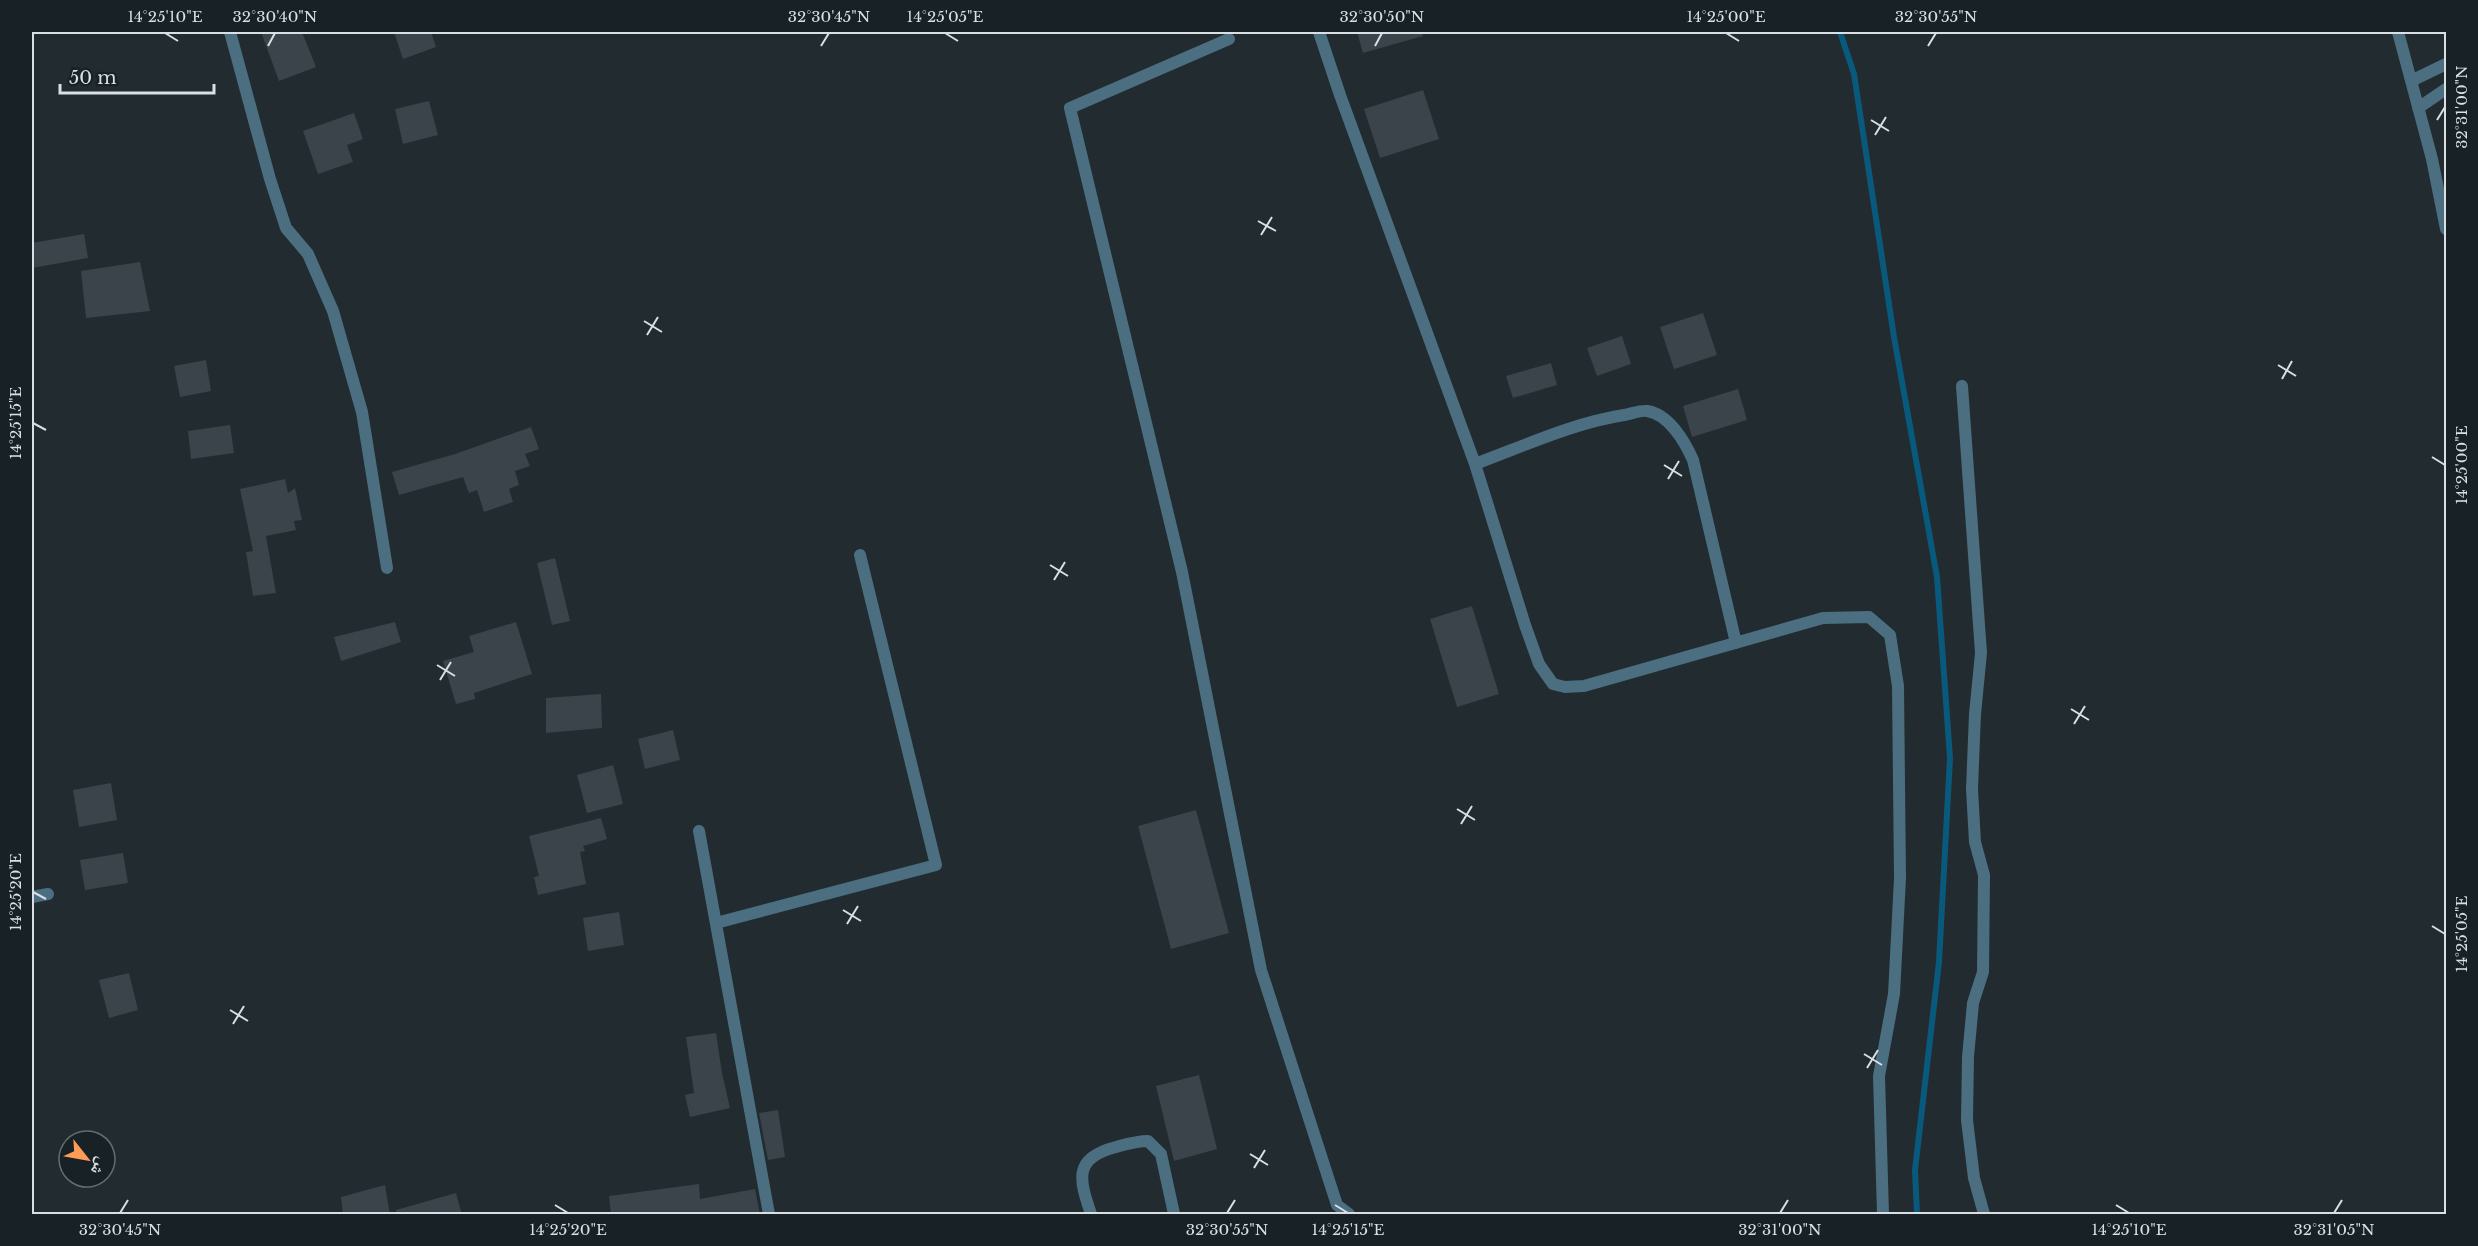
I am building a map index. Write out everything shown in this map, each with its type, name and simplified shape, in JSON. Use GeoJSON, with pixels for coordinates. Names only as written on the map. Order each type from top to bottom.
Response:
{"type":"FeatureCollection","features":[{"type":"Feature","properties":{"kind":"street"},"geometry":{"type":"LineString","coordinates":[[230,32],[286,228],[308,254],[336,323],[362,412],[387,568]]}},
{"type":"Feature","properties":{"kind":"street"},"geometry":{"type":"LineString","coordinates":[[1319,32],[1475,464],[1525,625],[1539,663],[1553,684],[1565,687],[1584,686],[1823,618],[1869,617],[1890,635],[1898,686],[1900,878],[1894,994],[1880,1076],[1883,1215]]}},
{"type":"Feature","properties":{"kind":"street"},"geometry":{"type":"LineString","coordinates":[[2398,32],[2432,159],[2446,229]]}},
{"type":"Feature","properties":{"kind":"street"},"geometry":{"type":"LineString","coordinates":[[1228,39],[1070,108],[1182,572],[1261,970],[1336,1204],[1349,1215]]}},
{"type":"Feature","properties":{"kind":"street"},"geometry":{"type":"LineString","coordinates":[[2411,81],[2446,64]]}},
{"type":"Feature","properties":{"kind":"street"},"geometry":{"type":"LineString","coordinates":[[2418,108],[2446,89]]}},
{"type":"Feature","properties":{"kind":"street"},"geometry":{"type":"LineString","coordinates":[[1962,386],[1981,653],[1975,714],[1972,789],[1975,842],[1984,875],[1983,972],[1973,1003],[1968,1057],[1967,1120],[1974,1178],[1984,1215]]}},
{"type":"Feature","properties":{"kind":"street"},"geometry":{"type":"LineString","coordinates":[[1475,464],[1566,430],[1616,416],[1647,411],[1660,416],[1685,443],[1693,460],[1736,643]]}},
{"type":"Feature","properties":{"kind":"street"},"geometry":{"type":"LineString","coordinates":[[716,923],[936,864],[860,555]]}},
{"type":"Feature","properties":{"kind":"street"},"geometry":{"type":"LineString","coordinates":[[699,831],[769,1215]]}},
{"type":"Feature","properties":{"kind":"street"},"geometry":{"type":"LineString","coordinates":[[32,897],[48,894]]}},
{"type":"Feature","properties":{"kind":"street"},"geometry":{"type":"LineString","coordinates":[[1091,1215],[1084,1194],[1082,1172],[1086,1162],[1099,1151],[1141,1141],[1148,1141],[1161,1154],[1174,1215]]}},
{"type":"Feature","properties":{"kind":"building"},"geometry":{"type":"Polygon","coordinates":[[[261,32],[302,32],[316,67],[279,81],[261,32]]]}},
{"type":"Feature","properties":{"kind":"building"},"geometry":{"type":"Polygon","coordinates":[[[394,32],[431,32],[436,47],[403,59],[394,32]]]}},
{"type":"Feature","properties":{"kind":"building"},"geometry":{"type":"Polygon","coordinates":[[[1357,32],[1422,32],[1423,36],[1363,53],[1357,32]]]}},
{"type":"Feature","properties":{"kind":"building"},"geometry":{"type":"Polygon","coordinates":[[[1423,90],[1439,139],[1380,158],[1364,109],[1423,90]]]}},
{"type":"Feature","properties":{"kind":"building"},"geometry":{"type":"Polygon","coordinates":[[[429,101],[438,135],[403,144],[395,109],[429,101]]]}},
{"type":"Feature","properties":{"kind":"building"},"geometry":{"type":"Polygon","coordinates":[[[354,113],[363,139],[347,145],[353,162],[318,174],[303,131],[354,113]]]}},
{"type":"Feature","properties":{"kind":"building"},"geometry":{"type":"Polygon","coordinates":[[[84,234],[88,258],[32,268],[32,243],[84,234]]]}},
{"type":"Feature","properties":{"kind":"building"},"geometry":{"type":"Polygon","coordinates":[[[140,262],[150,311],[86,318],[81,271],[140,262]]]}},
{"type":"Feature","properties":{"kind":"building"},"geometry":{"type":"Polygon","coordinates":[[[1703,313],[1717,355],[1674,369],[1660,327],[1703,313]]]}},
{"type":"Feature","properties":{"kind":"building"},"geometry":{"type":"Polygon","coordinates":[[[1622,336],[1631,364],[1597,376],[1587,348],[1622,336]]]}},
{"type":"Feature","properties":{"kind":"building"},"geometry":{"type":"Polygon","coordinates":[[[206,360],[211,391],[180,397],[174,366],[206,360]]]}},
{"type":"Feature","properties":{"kind":"building"},"geometry":{"type":"Polygon","coordinates":[[[1551,363],[1557,385],[1513,398],[1506,376],[1551,363]]]}},
{"type":"Feature","properties":{"kind":"building"},"geometry":{"type":"Polygon","coordinates":[[[1738,389],[1747,420],[1692,437],[1683,406],[1738,389]]]}},
{"type":"Feature","properties":{"kind":"building"},"geometry":{"type":"Polygon","coordinates":[[[230,425],[234,453],[191,459],[188,431],[230,425]]]}},
{"type":"Feature","properties":{"kind":"building"},"geometry":{"type":"Polygon","coordinates":[[[531,427],[539,449],[525,454],[530,466],[515,471],[519,485],[509,489],[513,502],[484,512],[477,490],[469,493],[463,477],[399,495],[392,472],[455,454],[531,427]]]}},
{"type":"Feature","properties":{"kind":"building"},"geometry":{"type":"Polygon","coordinates":[[[285,479],[288,493],[295,488],[302,520],[294,521],[296,530],[266,536],[276,593],[253,596],[246,552],[253,551],[240,489],[285,479]]]}},
{"type":"Feature","properties":{"kind":"building"},"geometry":{"type":"Polygon","coordinates":[[[555,558],[570,621],[552,625],[537,563],[555,558]]]}},
{"type":"Feature","properties":{"kind":"building"},"geometry":{"type":"Polygon","coordinates":[[[1472,606],[1499,694],[1457,707],[1430,619],[1472,606]]]}},
{"type":"Feature","properties":{"kind":"building"},"geometry":{"type":"Polygon","coordinates":[[[395,622],[401,642],[341,661],[334,637],[395,622]]]}},
{"type":"Feature","properties":{"kind":"building"},"geometry":{"type":"Polygon","coordinates":[[[516,622],[532,674],[474,693],[475,699],[456,704],[443,661],[474,652],[469,636],[516,622]]]}},
{"type":"Feature","properties":{"kind":"building"},"geometry":{"type":"Polygon","coordinates":[[[601,694],[602,728],[546,733],[546,698],[601,694]]]}},
{"type":"Feature","properties":{"kind":"building"},"geometry":{"type":"Polygon","coordinates":[[[673,730],[680,760],[645,769],[638,739],[673,730]]]}},
{"type":"Feature","properties":{"kind":"building"},"geometry":{"type":"Polygon","coordinates":[[[613,765],[623,804],[587,813],[577,775],[613,765]]]}},
{"type":"Feature","properties":{"kind":"building"},"geometry":{"type":"Polygon","coordinates":[[[111,783],[117,820],[79,827],[73,790],[111,783]]]}},
{"type":"Feature","properties":{"kind":"building"},"geometry":{"type":"Polygon","coordinates":[[[1196,810],[1229,933],[1171,949],[1138,826],[1196,810]]]}},
{"type":"Feature","properties":{"kind":"building"},"geometry":{"type":"Polygon","coordinates":[[[601,818],[607,839],[583,846],[585,851],[580,852],[586,884],[538,895],[534,877],[539,876],[529,836],[601,818]]]}},
{"type":"Feature","properties":{"kind":"building"},"geometry":{"type":"Polygon","coordinates":[[[123,853],[128,883],[85,890],[80,860],[123,853]]]}},
{"type":"Feature","properties":{"kind":"building"},"geometry":{"type":"Polygon","coordinates":[[[619,912],[624,945],[588,951],[583,918],[619,912]]]}},
{"type":"Feature","properties":{"kind":"building"},"geometry":{"type":"Polygon","coordinates":[[[129,973],[138,1010],[109,1018],[99,980],[129,973]]]}},
{"type":"Feature","properties":{"kind":"building"},"geometry":{"type":"Polygon","coordinates":[[[716,1033],[730,1108],[690,1117],[685,1095],[694,1093],[686,1037],[716,1033]]]}},
{"type":"Feature","properties":{"kind":"building"},"geometry":{"type":"Polygon","coordinates":[[[1199,1075],[1217,1149],[1174,1161],[1156,1086],[1199,1075]]]}},
{"type":"Feature","properties":{"kind":"building"},"geometry":{"type":"Polygon","coordinates":[[[778,1110],[785,1157],[768,1160],[759,1113],[778,1110]]]}},
{"type":"Feature","properties":{"kind":"building"},"geometry":{"type":"Polygon","coordinates":[[[699,1184],[700,1199],[755,1189],[760,1215],[611,1215],[609,1196],[699,1184]]]}},
{"type":"Feature","properties":{"kind":"building"},"geometry":{"type":"Polygon","coordinates":[[[385,1185],[390,1215],[343,1215],[341,1197],[385,1185]]]}},
{"type":"Feature","properties":{"kind":"building"},"geometry":{"type":"Polygon","coordinates":[[[456,1193],[462,1215],[396,1215],[396,1210],[456,1193]]]}},
{"type":"Feature","properties":{"kind":"waterway"},"geometry":{"type":"LineString","coordinates":[[1840,32],[1854,74],[1894,337],[1937,577],[1950,758],[1939,962],[1915,1170],[1917,1214]]}}]}
